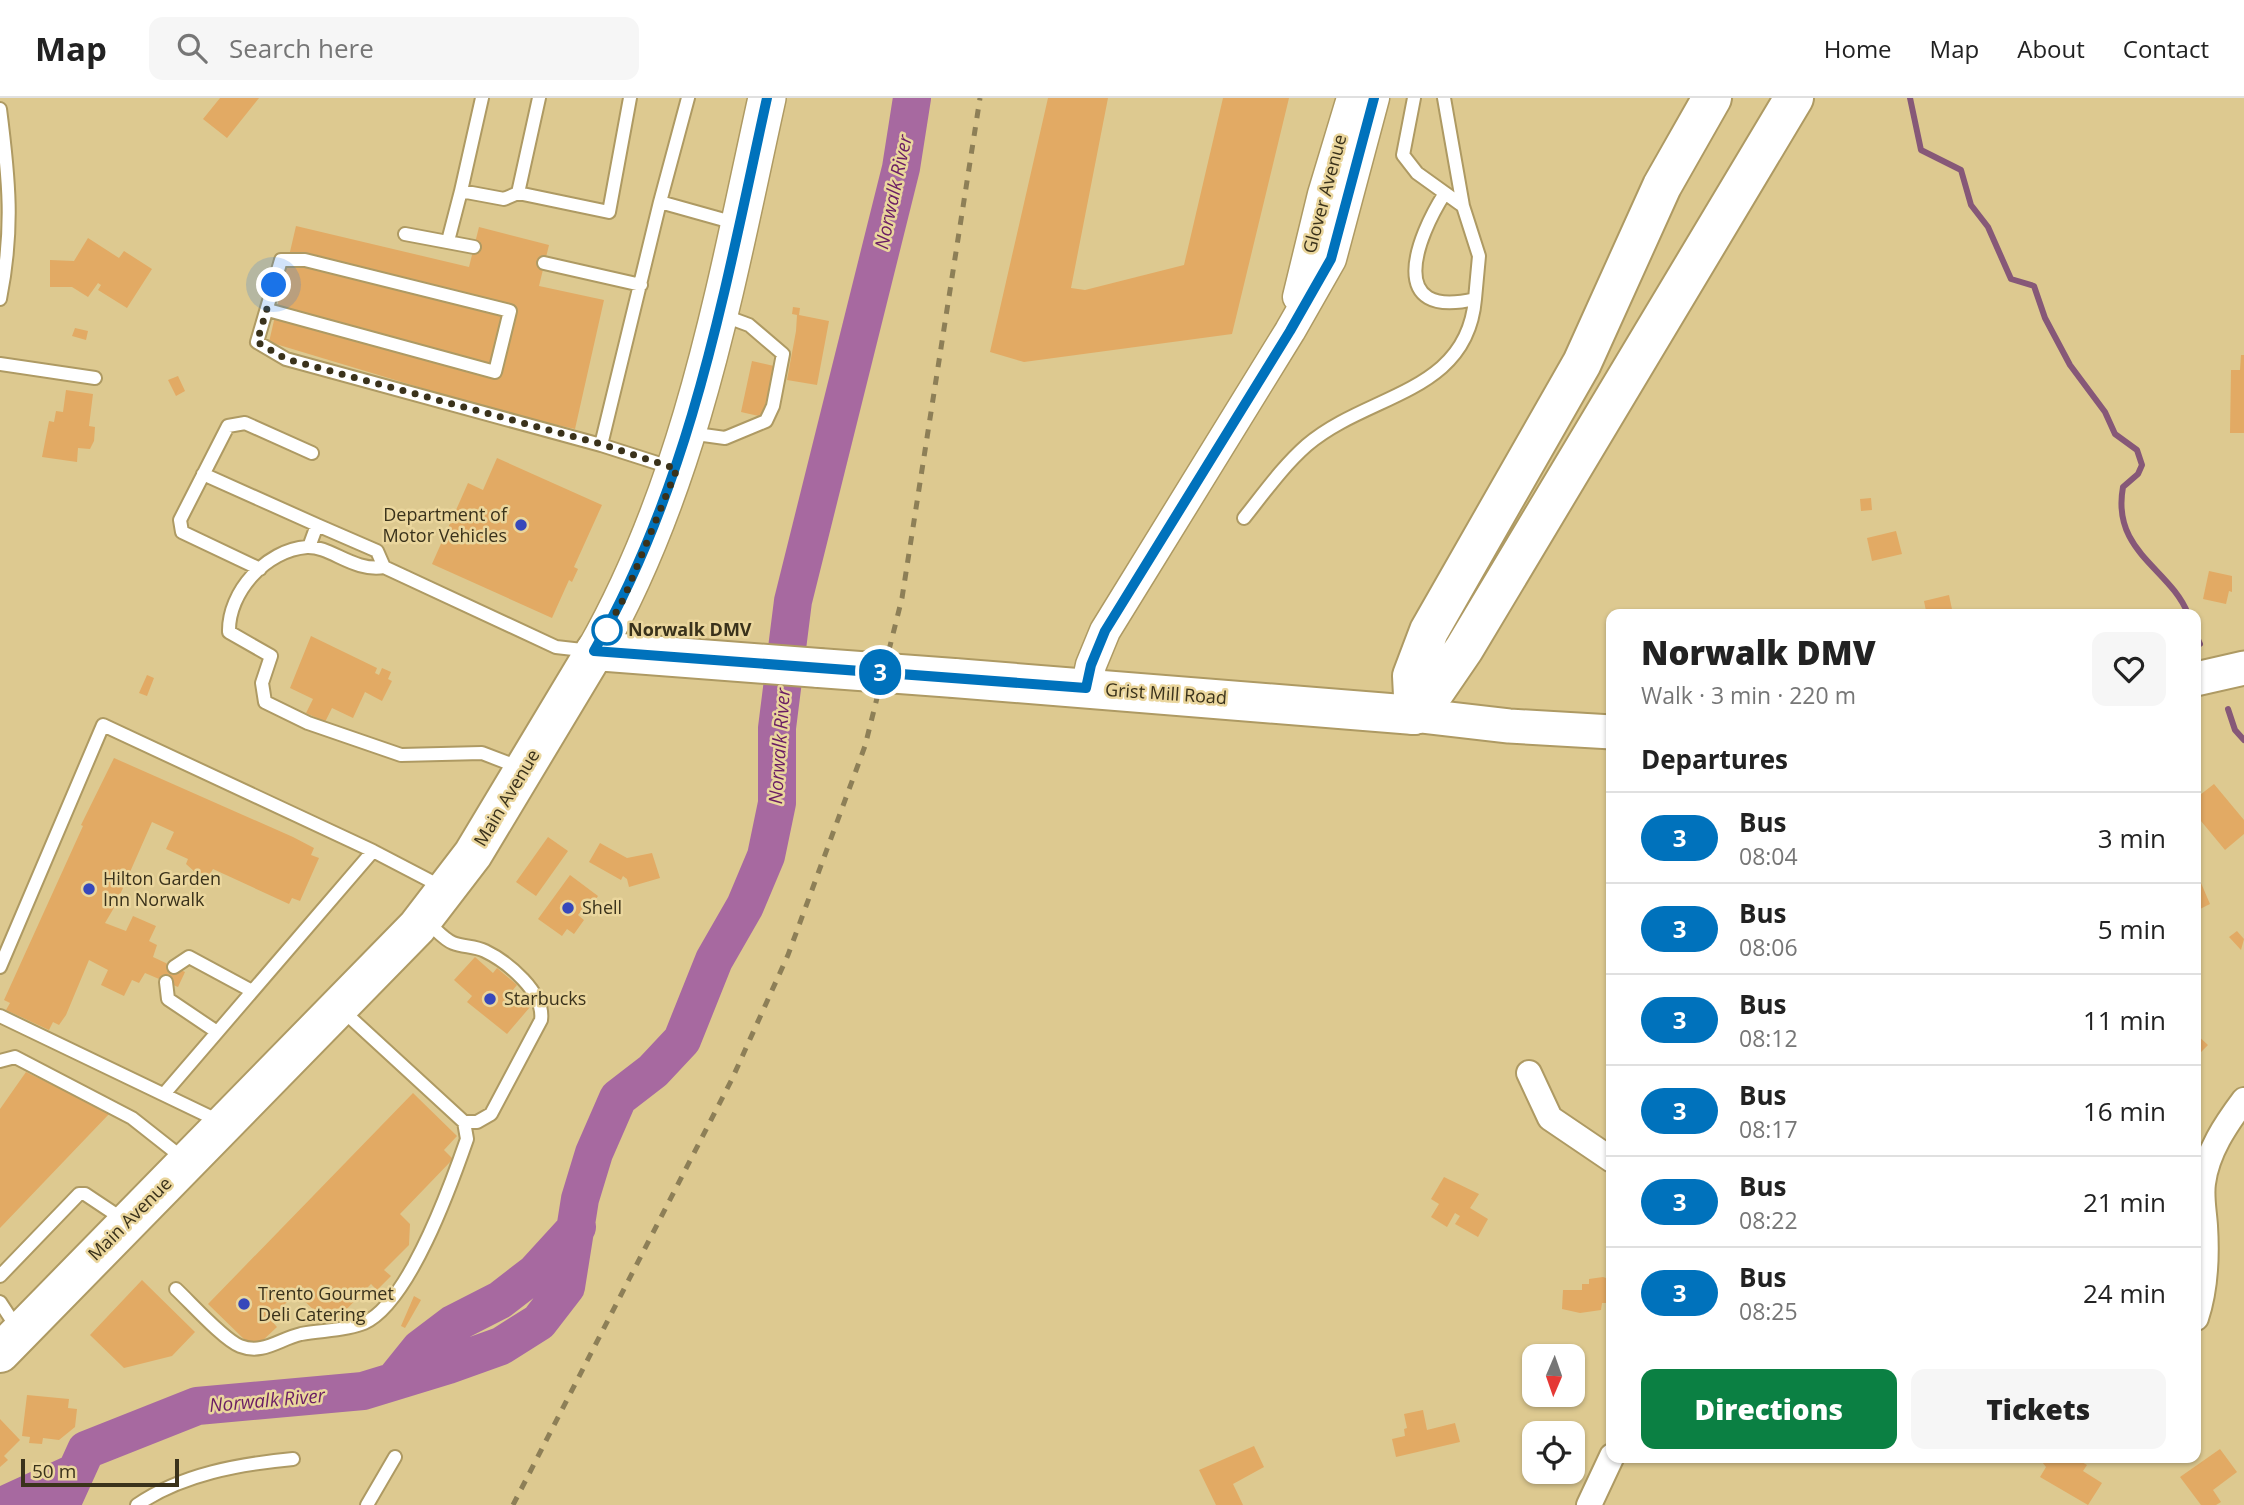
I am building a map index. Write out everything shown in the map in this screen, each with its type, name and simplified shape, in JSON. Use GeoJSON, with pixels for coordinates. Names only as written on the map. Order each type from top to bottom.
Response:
{"type":"FeatureCollection","features":[{"type":"Feature","properties":{"kind":"highway"},"geometry":{"type":"LineString","coordinates":[[1414,715],[1410,692],[1412,676],[1429,631],[1563,398],[1598,329],[1662,186],[1712,98]]}},
{"type":"Feature","properties":{"kind":"highway"},"geometry":{"type":"LineString","coordinates":[[1414,715],[1436,691],[1464,649],[1794,98]]}},
{"type":"Feature","properties":{"kind":"highway","name":"Grist Mill Road"},"geometry":{"type":"LineString","coordinates":[[594,651],[1414,715]]}},
{"type":"Feature","properties":{"kind":"highway","name":"Main Avenue"},"geometry":{"type":"LineString","coordinates":[[7,1329],[128,1222],[224,1123],[341,1009],[435,904],[525,769],[594,651]]}},
{"type":"Feature","properties":{"kind":"main road","name":"Main Avenue"},"geometry":{"type":"LineString","coordinates":[[594,651],[624,598],[689,433],[719,314],[767,98]]}},
{"type":"Feature","properties":{"kind":"main road"},"geometry":{"type":"LineString","coordinates":[[2201,678],[2244,668]]}},
{"type":"Feature","properties":{"kind":"main road","name":"Grist Mill Road"},"geometry":{"type":"LineString","coordinates":[[1414,715],[1509,726],[1606,732]]}},
{"type":"Feature","properties":{"kind":"street","name":"Glover Avenue"},"geometry":{"type":"LineString","coordinates":[[1290,331],[1323,194],[1352,98]]}},
{"type":"Feature","properties":{"kind":"street","name":"Glover Avenue"},"geometry":{"type":"LineString","coordinates":[[1086,688],[1091,665],[1105,631],[1290,331],[1331,259],[1374,98]]}},
{"type":"Feature","properties":{"kind":"street"},"geometry":{"type":"LineString","coordinates":[[1529,1073],[1550,1118],[1606,1156]]}},
{"type":"Feature","properties":{"kind":"street"},"geometry":{"type":"LineString","coordinates":[[2201,1304],[2206,1270],[2203,1181],[2209,1160],[2229,1120],[2244,1100]]}},
{"type":"Feature","properties":{"kind":"street"},"geometry":{"type":"LineString","coordinates":[[1589,1505],[1609,1463]]}},
{"type":"Feature","properties":{"kind":"lane"},"geometry":{"type":"LineString","coordinates":[[449,241],[482,98]]}},
{"type":"Feature","properties":{"kind":"lane"},"geometry":{"type":"LineString","coordinates":[[518,193],[539,98]]}},
{"type":"Feature","properties":{"kind":"lane"},"geometry":{"type":"LineString","coordinates":[[461,191],[504,199],[518,193],[608,212],[630,98]]}},
{"type":"Feature","properties":{"kind":"lane"},"geometry":{"type":"LineString","coordinates":[[601,444],[688,98]]}},
{"type":"Feature","properties":{"kind":"lane"},"geometry":{"type":"LineString","coordinates":[[1415,98],[1403,155],[1417,173],[1463,206]]}},
{"type":"Feature","properties":{"kind":"lane"},"geometry":{"type":"LineString","coordinates":[[1244,518],[1280,472],[1308,444],[1341,422],[1440,371],[1464,345],[1473,321],[1479,256],[1463,206],[1444,98]]}},
{"type":"Feature","properties":{"kind":"lane"},"geometry":{"type":"LineString","coordinates":[[0,109],[11,200],[6,267],[0,299]]}},
{"type":"Feature","properties":{"kind":"lane"},"geometry":{"type":"LineString","coordinates":[[1445,193],[1428,219],[1417,251],[1413,270],[1417,287],[1433,301],[1455,304],[1475,299]]}},
{"type":"Feature","properties":{"kind":"lane"},"geometry":{"type":"LineString","coordinates":[[660,202],[739,224]]}},
{"type":"Feature","properties":{"kind":"lane"},"geometry":{"type":"LineString","coordinates":[[405,234],[474,247]]}},
{"type":"Feature","properties":{"kind":"lane"},"geometry":{"type":"LineString","coordinates":[[268,310],[495,372],[510,310],[304,260],[281,260],[257,342],[286,359],[601,444],[677,469]]}},
{"type":"Feature","properties":{"kind":"lane"},"geometry":{"type":"LineString","coordinates":[[544,264],[641,285]]}},
{"type":"Feature","properties":{"kind":"lane"},"geometry":{"type":"LineString","coordinates":[[689,433],[725,438],[766,421],[773,406],[783,354],[749,325],[719,314]]}},
{"type":"Feature","properties":{"kind":"lane"},"geometry":{"type":"LineString","coordinates":[[0,364],[95,378]]}},
{"type":"Feature","properties":{"kind":"lane"},"geometry":{"type":"LineString","coordinates":[[260,569],[179,527],[180,520],[228,426],[245,423],[312,453]]}},
{"type":"Feature","properties":{"kind":"lane"},"geometry":{"type":"LineString","coordinates":[[203,474],[377,551],[384,567]]}},
{"type":"Feature","properties":{"kind":"lane"},"geometry":{"type":"LineString","coordinates":[[309,547],[317,525]]}},
{"type":"Feature","properties":{"kind":"lane"},"geometry":{"type":"LineString","coordinates":[[525,769],[482,753],[401,755],[308,723],[265,702],[262,683],[271,656],[229,632],[228,615],[246,581],[281,555],[309,547],[368,570],[384,567],[556,647],[594,651]]}},
{"type":"Feature","properties":{"kind":"lane"},"geometry":{"type":"LineString","coordinates":[[0,967],[103,725],[373,850],[435,904],[452,943],[484,950],[532,990],[541,1002],[541,1020],[491,1114],[477,1122],[464,1122]]}},
{"type":"Feature","properties":{"kind":"lane"},"geometry":{"type":"LineString","coordinates":[[164,1094],[373,850]]}},
{"type":"Feature","properties":{"kind":"lane"},"geometry":{"type":"LineString","coordinates":[[174,967],[189,957],[252,991]]}},
{"type":"Feature","properties":{"kind":"lane"},"geometry":{"type":"LineString","coordinates":[[166,982],[168,999],[217,1031]]}},
{"type":"Feature","properties":{"kind":"lane"},"geometry":{"type":"LineString","coordinates":[[176,1289],[236,1345],[251,1349],[270,1347],[299,1335],[364,1323],[386,1308],[427,1242],[467,1139],[464,1122],[341,1009]]}},
{"type":"Feature","properties":{"kind":"lane"},"geometry":{"type":"LineString","coordinates":[[0,1016],[224,1123]]}},
{"type":"Feature","properties":{"kind":"lane"},"geometry":{"type":"LineString","coordinates":[[0,1061],[15,1057],[132,1118],[187,1162]]}},
{"type":"Feature","properties":{"kind":"lane"},"geometry":{"type":"LineString","coordinates":[[0,1276],[79,1194],[85,1194],[128,1222]]}},
{"type":"Feature","properties":{"kind":"lane"},"geometry":{"type":"LineString","coordinates":[[367,1505],[395,1457]]}},
{"type":"Feature","properties":{"kind":"lane"},"geometry":{"type":"LineString","coordinates":[[138,1505],[191,1478],[256,1462],[293,1459]]}},
{"type":"Feature","properties":{"kind":"building"},"geometry":{"type":"Polygon","coordinates":[[[220,98],[259,98],[227,138],[203,119],[220,98]]]}},
{"type":"Feature","properties":{"kind":"building"},"geometry":{"type":"Polygon","coordinates":[[[1048,98],[1108,98],[1071,288],[1085,290],[1184,265],[1223,98],[1289,98],[1232,334],[1024,362],[990,352],[1048,98]]]}},
{"type":"Feature","properties":{"kind":"building"},"geometry":{"type":"Polygon","coordinates":[[[296,226],[469,267],[479,227],[549,245],[539,286],[604,300],[575,429],[508,414],[269,342],[296,226]]]}},
{"type":"Feature","properties":{"kind":"building"},"geometry":{"type":"Polygon","coordinates":[[[88,238],[119,258],[124,251],[152,269],[127,308],[98,290],[101,285],[98,283],[88,297],[72,287],[50,287],[50,260],[74,261],[88,238]]]}},
{"type":"Feature","properties":{"kind":"building"},"geometry":{"type":"Polygon","coordinates":[[[793,307],[800,308],[799,315],[829,321],[817,385],[787,380],[796,331],[797,315],[792,314],[793,307]]]}},
{"type":"Feature","properties":{"kind":"building"},"geometry":{"type":"Polygon","coordinates":[[[75,328],[88,331],[86,340],[72,336],[75,328]]]}},
{"type":"Feature","properties":{"kind":"building"},"geometry":{"type":"Polygon","coordinates":[[[2241,355],[2244,355],[2244,433],[2230,433],[2231,370],[2240,370],[2241,355]]]}},
{"type":"Feature","properties":{"kind":"building"},"geometry":{"type":"Polygon","coordinates":[[[752,361],[774,366],[763,417],[741,412],[752,361]]]}},
{"type":"Feature","properties":{"kind":"building"},"geometry":{"type":"Polygon","coordinates":[[[178,376],[185,391],[176,396],[168,380],[178,376]]]}},
{"type":"Feature","properties":{"kind":"building"},"geometry":{"type":"Polygon","coordinates":[[[66,390],[93,394],[89,426],[95,427],[94,441],[90,449],[78,448],[77,462],[42,457],[49,421],[54,422],[56,411],[63,412],[66,390]]]}},
{"type":"Feature","properties":{"kind":"building","name":"Department of Motor Vehicles"},"geometry":{"type":"Polygon","coordinates":[[[497,458],[602,505],[574,567],[578,569],[572,582],[569,580],[552,618],[432,564],[468,483],[483,490],[497,458]]]}},
{"type":"Feature","properties":{"kind":"building"},"geometry":{"type":"Polygon","coordinates":[[[1871,498],[1872,510],[1861,511],[1860,499],[1871,498]]]}},
{"type":"Feature","properties":{"kind":"building"},"geometry":{"type":"Polygon","coordinates":[[[1896,531],[1902,554],[1872,561],[1867,538],[1896,531]]]}},
{"type":"Feature","properties":{"kind":"building"},"geometry":{"type":"Polygon","coordinates":[[[2209,571],[2232,576],[2232,592],[2229,591],[2226,604],[2203,599],[2209,571]]]}},
{"type":"Feature","properties":{"kind":"building"},"geometry":{"type":"Polygon","coordinates":[[[1949,595],[1952,609],[1926,609],[1924,601],[1949,595]]]}},
{"type":"Feature","properties":{"kind":"building"},"geometry":{"type":"Polygon","coordinates":[[[311,636],[377,668],[375,673],[379,675],[382,668],[391,672],[388,679],[392,681],[382,701],[365,692],[353,718],[332,708],[325,722],[306,713],[313,699],[290,688],[311,636]]]}},
{"type":"Feature","properties":{"kind":"building"},"geometry":{"type":"Polygon","coordinates":[[[147,675],[154,678],[147,696],[139,693],[147,675]]]}},
{"type":"Feature","properties":{"kind":"building","name":"Hilton Garden Inn Norwalk"},"geometry":{"type":"Polygon","coordinates":[[[114,758],[293,837],[314,848],[311,855],[319,858],[300,901],[292,898],[289,904],[213,869],[210,874],[196,873],[186,864],[188,859],[166,849],[174,832],[152,822],[105,923],[126,931],[133,916],[156,926],[149,941],[157,945],[153,957],[185,972],[178,987],[145,973],[139,983],[132,980],[124,996],[101,985],[108,970],[89,960],[66,1015],[59,1025],[53,1022],[49,1030],[6,1010],[10,1003],[4,1000],[83,826],[81,825],[114,758]]]}},
{"type":"Feature","properties":{"kind":"building"},"geometry":{"type":"Polygon","coordinates":[[[2214,784],[2244,820],[2244,834],[2225,850],[2201,821],[2201,794],[2214,784]]]}},
{"type":"Feature","properties":{"kind":"building"},"geometry":{"type":"Polygon","coordinates":[[[548,837],[568,851],[536,896],[516,882],[548,837]]]}},
{"type":"Feature","properties":{"kind":"building"},"geometry":{"type":"Polygon","coordinates":[[[600,843],[627,858],[652,853],[660,878],[629,887],[623,876],[621,880],[589,862],[600,843]]]}},
{"type":"Feature","properties":{"kind":"building"},"geometry":{"type":"Polygon","coordinates":[[[570,875],[598,896],[589,909],[585,906],[578,915],[584,920],[574,934],[567,929],[562,936],[538,919],[570,875]]]}},
{"type":"Feature","properties":{"kind":"building"},"geometry":{"type":"Polygon","coordinates":[[[2201,883],[2210,904],[2201,908],[2201,883]]]}},
{"type":"Feature","properties":{"kind":"building"},"geometry":{"type":"Polygon","coordinates":[[[2237,931],[2244,939],[2241,950],[2229,937],[2237,931]]]}},
{"type":"Feature","properties":{"kind":"building"},"geometry":{"type":"Polygon","coordinates":[[[475,957],[493,973],[497,968],[517,985],[512,991],[530,1007],[507,1034],[467,1002],[472,996],[454,980],[475,957]]]}},
{"type":"Feature","properties":{"kind":"building"},"geometry":{"type":"Polygon","coordinates":[[[2201,1039],[2208,1045],[2201,1052],[2201,1039]]]}},
{"type":"Feature","properties":{"kind":"building"},"geometry":{"type":"Polygon","coordinates":[[[26,1072],[110,1113],[0,1228],[0,1109],[26,1072]]]}},
{"type":"Feature","properties":{"kind":"building"},"geometry":{"type":"Polygon","coordinates":[[[413,1093],[457,1136],[444,1150],[453,1159],[400,1214],[410,1224],[409,1245],[384,1270],[391,1276],[377,1290],[371,1284],[340,1316],[320,1316],[296,1293],[270,1319],[277,1327],[261,1342],[248,1343],[208,1304],[413,1093]]]}},
{"type":"Feature","properties":{"kind":"building"},"geometry":{"type":"Polygon","coordinates":[[[1444,1177],[1479,1194],[1470,1208],[1488,1219],[1478,1237],[1455,1224],[1460,1216],[1455,1213],[1447,1227],[1431,1217],[1439,1204],[1431,1199],[1444,1177]]]}},
{"type":"Feature","properties":{"kind":"building"},"geometry":{"type":"Polygon","coordinates":[[[1606,1278],[1606,1303],[1602,1303],[1601,1310],[1580,1313],[1562,1309],[1563,1290],[1582,1290],[1582,1284],[1589,1284],[1589,1279],[1606,1278]]]}},
{"type":"Feature","properties":{"kind":"building"},"geometry":{"type":"Polygon","coordinates":[[[142,1280],[195,1332],[172,1356],[124,1368],[90,1335],[142,1280]]]}},
{"type":"Feature","properties":{"kind":"building"},"geometry":{"type":"Polygon","coordinates":[[[414,1296],[421,1300],[405,1328],[401,1326],[414,1296]]]}},
{"type":"Feature","properties":{"kind":"building"},"geometry":{"type":"Polygon","coordinates":[[[27,1395],[69,1399],[68,1408],[77,1409],[75,1427],[59,1440],[43,1438],[42,1444],[29,1443],[30,1437],[22,1436],[27,1395]]]}},
{"type":"Feature","properties":{"kind":"building"},"geometry":{"type":"Polygon","coordinates":[[[1423,1410],[1427,1430],[1455,1423],[1460,1442],[1396,1457],[1392,1439],[1405,1436],[1404,1429],[1407,1428],[1404,1414],[1423,1410]]]}},
{"type":"Feature","properties":{"kind":"building"},"geometry":{"type":"Polygon","coordinates":[[[0,1419],[20,1440],[4,1456],[8,1460],[0,1467],[0,1419]]]}},
{"type":"Feature","properties":{"kind":"building"},"geometry":{"type":"Polygon","coordinates":[[[1254,1446],[1264,1467],[1233,1484],[1243,1505],[1216,1505],[1199,1470],[1254,1446]]]}},
{"type":"Feature","properties":{"kind":"building"},"geometry":{"type":"Polygon","coordinates":[[[2220,1449],[2237,1472],[2213,1490],[2221,1502],[2216,1505],[2201,1505],[2180,1477],[2220,1449]]]}},
{"type":"Feature","properties":{"kind":"building"},"geometry":{"type":"Polygon","coordinates":[[[2043,1463],[2084,1463],[2087,1465],[2083,1471],[2102,1483],[2088,1505],[2040,1477],[2046,1467],[2043,1463]]]}},
{"type":"Feature","properties":{"kind":"waterway","name":"Norwalk River"},"geometry":{"type":"LineString","coordinates":[[61,1505],[86,1450],[197,1406],[363,1391],[448,1365],[501,1346],[539,1322],[566,1287],[580,1199],[594,1153],[618,1098],[653,1071],[682,1040],[714,960],[745,906],[766,856],[777,803],[777,728],[793,601],[901,168],[912,98]]}},
{"type":"Feature","properties":{"kind":"waterway"},"geometry":{"type":"LineString","coordinates":[[1910,98],[1921,150],[1961,170],[1971,205],[1988,227],[2011,279],[2034,286],[2045,318],[2070,365],[2105,412],[2115,434],[2137,450],[2142,465],[2138,474],[2123,487],[2122,509],[2126,528],[2144,558],[2169,584],[2186,609]]}},
{"type":"Feature","properties":{"kind":"waterway"},"geometry":{"type":"LineString","coordinates":[[2228,709],[2235,730],[2244,740]]}},
{"type":"Feature","properties":{"kind":"waterway","name":"Norwalk River"},"geometry":{"type":"LineString","coordinates":[[395,1380],[420,1349],[453,1324],[500,1300],[535,1273],[577,1227]]}},
{"type":"Feature","properties":{"kind":"waterway","name":"Norwalk River"},"geometry":{"type":"LineString","coordinates":[[4,1505],[76,1472]]}},
{"type":"Feature","properties":{"kind":"railway"},"geometry":{"type":"LineString","coordinates":[[513,1505],[732,1079],[788,955],[865,746],[902,598],[980,98]]}},
{"type":"Feature","properties":{"kind":"bus line","name":"3"},"geometry":{"type":"LineString","coordinates":[[767,98],[729,275],[683,452],[660,515],[624,598],[594,651],[1086,688],[1094,654],[1105,631],[1290,331],[1331,259],[1374,98]]}},
{"type":"Feature","properties":{"kind":"place","name":"Department of Motor Vehicles"},"geometry":{"type":"Point","coordinates":[521,525]}},
{"type":"Feature","properties":{"kind":"place","name":"Norwalk DMV"},"geometry":{"type":"Point","coordinates":[607,630]}},
{"type":"Feature","properties":{"kind":"place","name":"Hilton Garden Inn Norwalk"},"geometry":{"type":"Point","coordinates":[89,889]}},
{"type":"Feature","properties":{"kind":"place","name":"Shell"},"geometry":{"type":"Point","coordinates":[568,908]}},
{"type":"Feature","properties":{"kind":"place","name":"Starbucks"},"geometry":{"type":"Point","coordinates":[490,999]}},
{"type":"Feature","properties":{"kind":"place","name":"Trento Gourmet Deli Catering"},"geometry":{"type":"Point","coordinates":[244,1304]}},
{"type":"Feature","properties":{"kind":"route"},"geometry":{"type":"LineString","coordinates":[[274,285],[257,342],[286,359],[601,444],[677,469],[624,598],[604,634],[607,630]]}}]}
